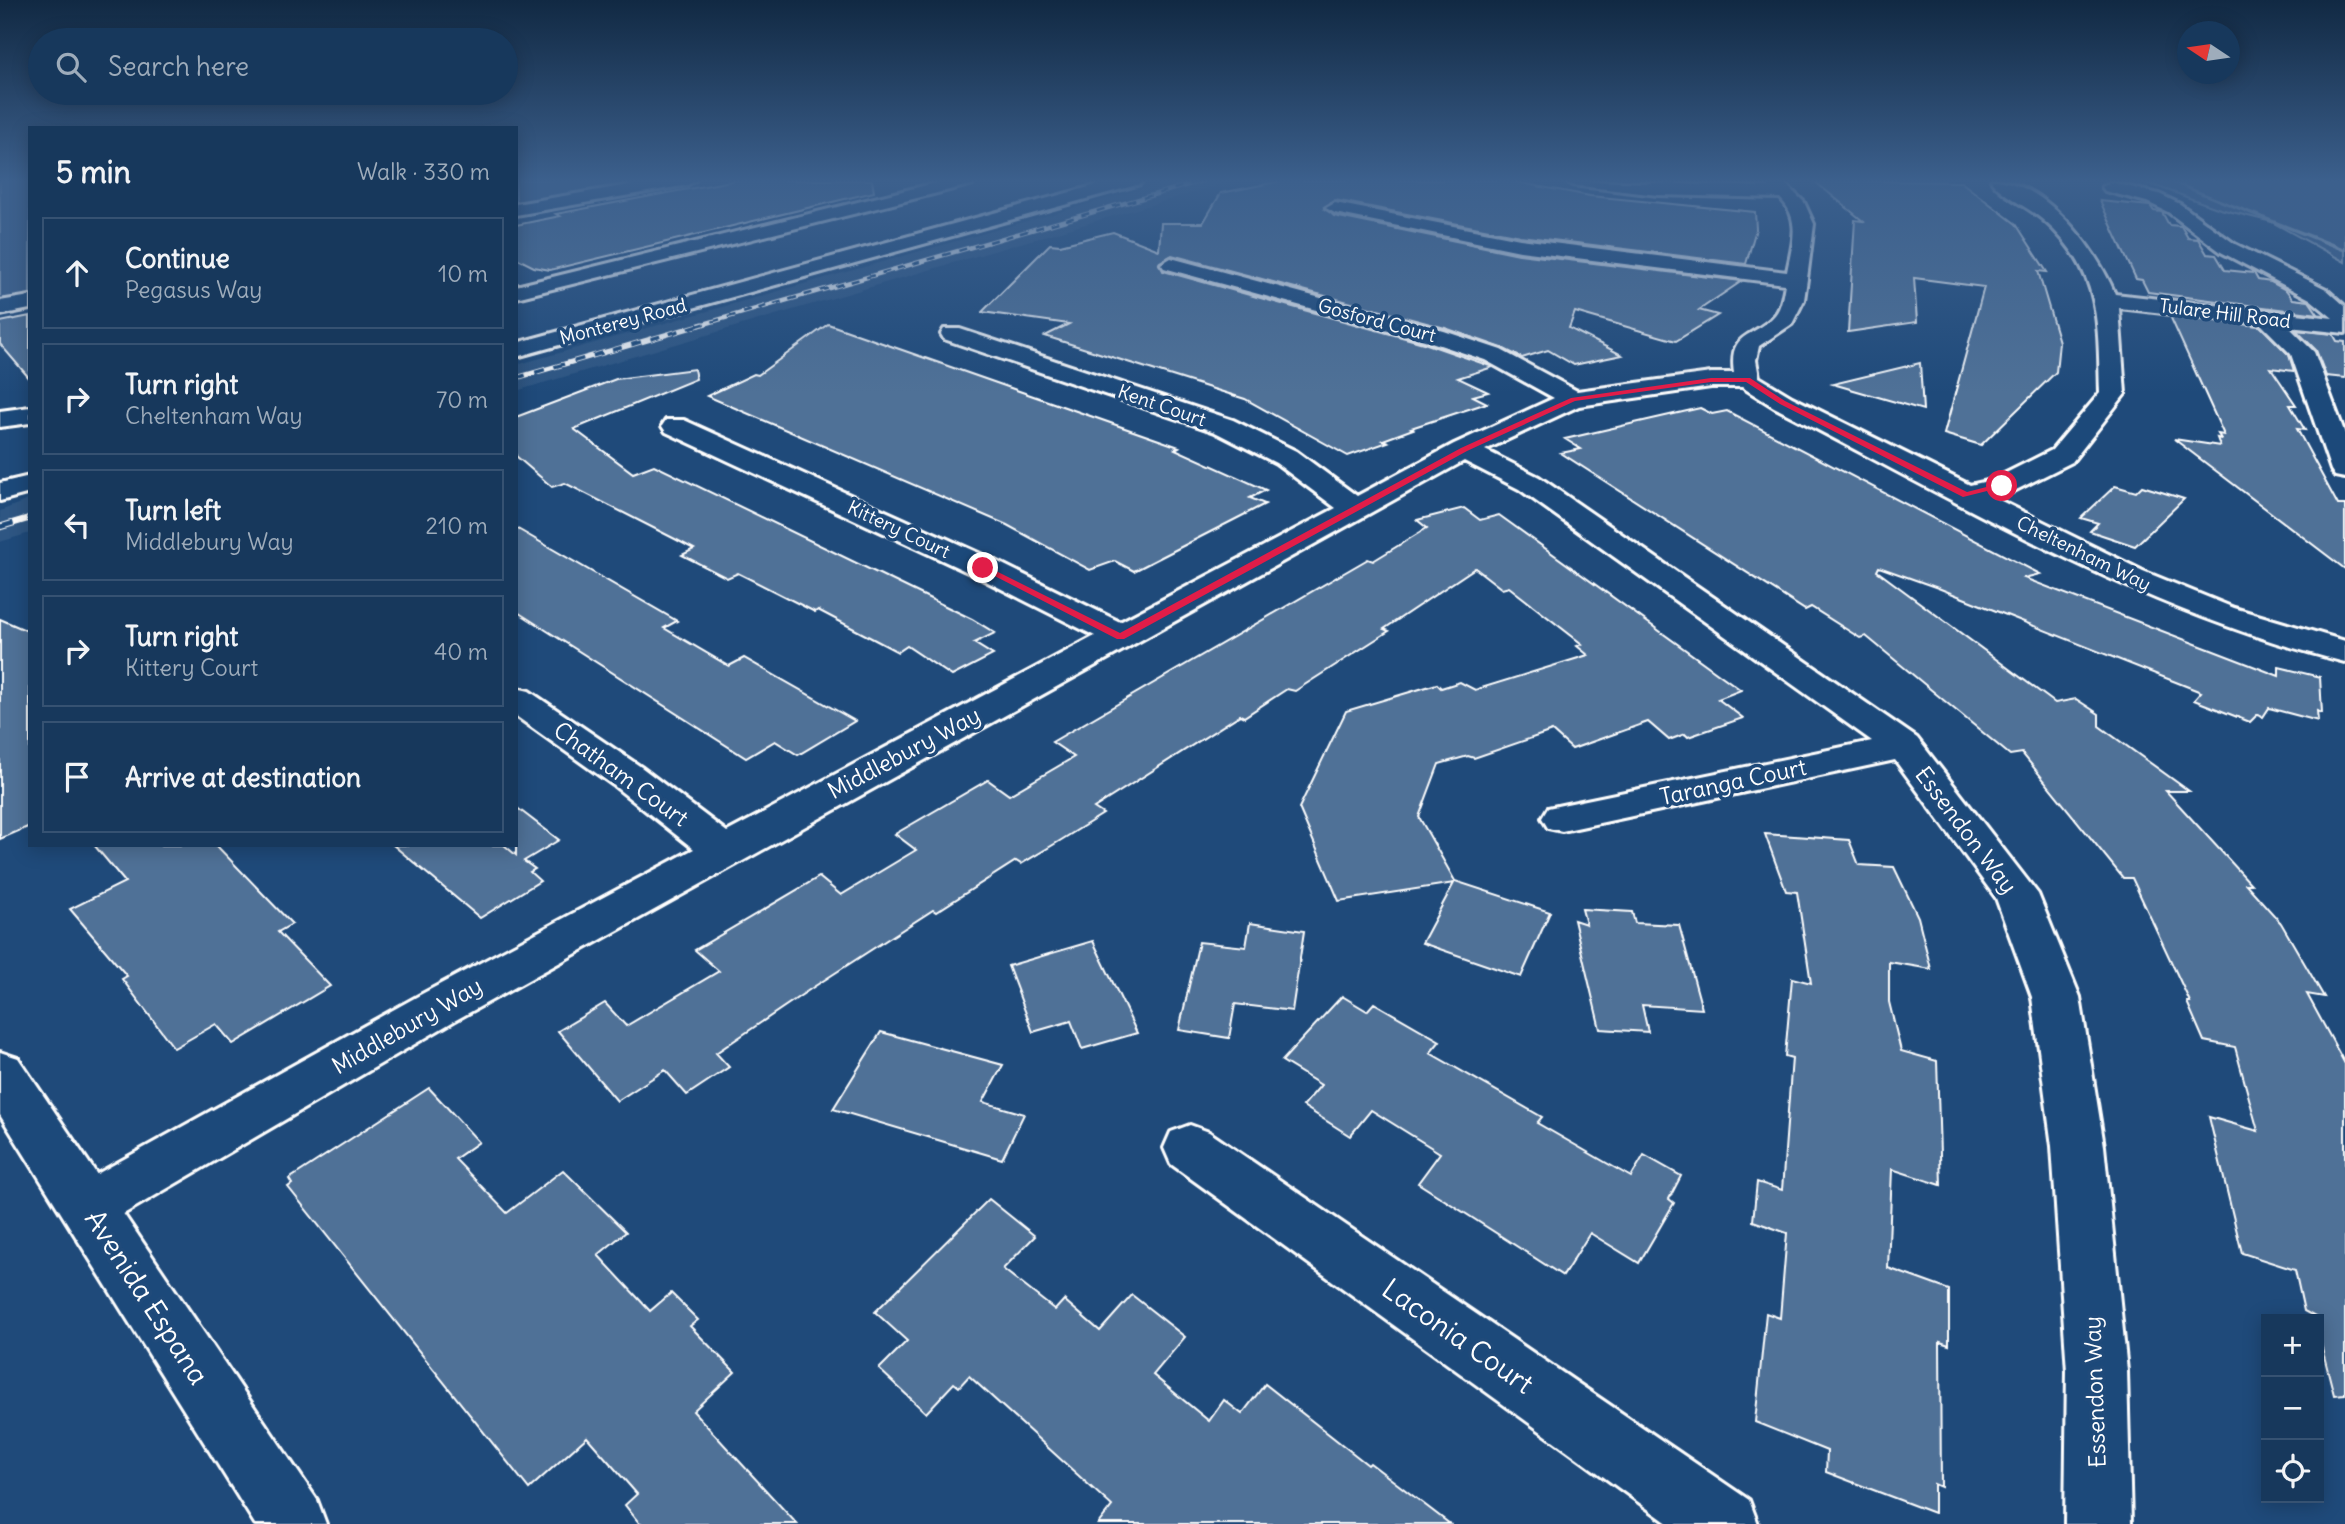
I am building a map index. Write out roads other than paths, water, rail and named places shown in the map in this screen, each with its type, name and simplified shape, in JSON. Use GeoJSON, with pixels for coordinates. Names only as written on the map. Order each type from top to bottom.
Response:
{"type":"FeatureCollection","features":[{"type":"Feature","properties":{"kind":"street"},"geometry":{"type":"LineString","coordinates":[[519,289],[675,251]]}},
{"type":"Feature","properties":{"kind":"street","name":"Monterey Road"},"geometry":{"type":"LineString","coordinates":[[543,322],[813,251]]}},
{"type":"Feature","properties":{"kind":"street","name":"Monterey Road"},"geometry":{"type":"LineString","coordinates":[[518,349],[875,251]]}},
{"type":"Feature","properties":{"kind":"street"},"geometry":{"type":"LineString","coordinates":[[1577,251],[1797,279]]}},
{"type":"Feature","properties":{"kind":"street"},"geometry":{"type":"LineString","coordinates":[[1747,380],[1744,360],[1748,343],[1784,319],[1793,300],[1801,251]]}},
{"type":"Feature","properties":{"kind":"street"},"geometry":{"type":"LineString","coordinates":[[1966,495],[2002,486],[2062,456],[2113,394],[2106,299],[2085,251]]}},
{"type":"Feature","properties":{"kind":"street"},"geometry":{"type":"LineString","coordinates":[[2234,251],[2318,293],[2345,317]]}},
{"type":"Feature","properties":{"kind":"street","name":"Gosford Court"},"geometry":{"type":"LineString","coordinates":[[1171,264],[1493,355],[1573,399]]}},
{"type":"Feature","properties":{"kind":"street","name":"Tulare Hill Road"},"geometry":{"type":"LineString","coordinates":[[2106,299],[2345,326]]}},
{"type":"Feature","properties":{"kind":"street"},"geometry":{"type":"LineString","coordinates":[[0,308],[28,302]]}},
{"type":"Feature","properties":{"kind":"street"},"geometry":{"type":"LineString","coordinates":[[2267,319],[2302,352],[2345,470]]}},
{"type":"Feature","properties":{"kind":"street","name":"Kent Court"},"geometry":{"type":"LineString","coordinates":[[952,334],[1224,426],[1286,457],[1356,509]]}},
{"type":"Feature","properties":{"kind":"street","name":"Middlebury Way"},"geometry":{"type":"LineString","coordinates":[[89,1206],[183,1155],[449,1001],[1464,450],[1573,399],[1711,380],[1747,380]]}},
{"type":"Feature","properties":{"kind":"street","name":"Cheltenham Way"},"geometry":{"type":"LineString","coordinates":[[1747,380],[1783,402],[2132,578],[2222,615],[2345,652]]}},
{"type":"Feature","properties":{"kind":"street"},"geometry":{"type":"LineString","coordinates":[[0,419],[28,415]]}},
{"type":"Feature","properties":{"kind":"street","name":"Kittery Court"},"geometry":{"type":"LineString","coordinates":[[675,426],[983,568],[1121,636]]}},
{"type":"Feature","properties":{"kind":"street","name":"Essendon Way"},"geometry":{"type":"LineString","coordinates":[[1464,450],[1529,483],[1904,746],[2016,894],[2056,997],[2078,1146],[2096,1358],[2098,1524]]}},
{"type":"Feature","properties":{"kind":"street"},"geometry":{"type":"LineString","coordinates":[[0,466],[28,459]]}},
{"type":"Feature","properties":{"kind":"street"},"geometry":{"type":"LineString","coordinates":[[0,492],[28,485]]}},
{"type":"Feature","properties":{"kind":"street","name":"Chatham Court"},"geometry":{"type":"LineString","coordinates":[[518,700],[627,776],[724,850]]}},
{"type":"Feature","properties":{"kind":"street","name":"Taranga Court"},"geometry":{"type":"LineString","coordinates":[[1562,818],[1904,746]]}},
{"type":"Feature","properties":{"kind":"street","name":"Avenida Espana"},"geometry":{"type":"LineString","coordinates":[[0,1072],[293,1524]]}},
{"type":"Feature","properties":{"kind":"street","name":"Laconia Court"},"geometry":{"type":"LineString","coordinates":[[1190,1148],[1725,1524]]}},
{"type":"Feature","properties":{"kind":"railway"},"geometry":{"type":"LineString","coordinates":[[697,326],[958,251]]}},
{"type":"Feature","properties":{"kind":"railway"},"geometry":{"type":"LineString","coordinates":[[518,377],[703,324]]}},
{"type":"Feature","properties":{"kind":"railway"},"geometry":{"type":"LineString","coordinates":[[0,527],[28,519]]}}]}
